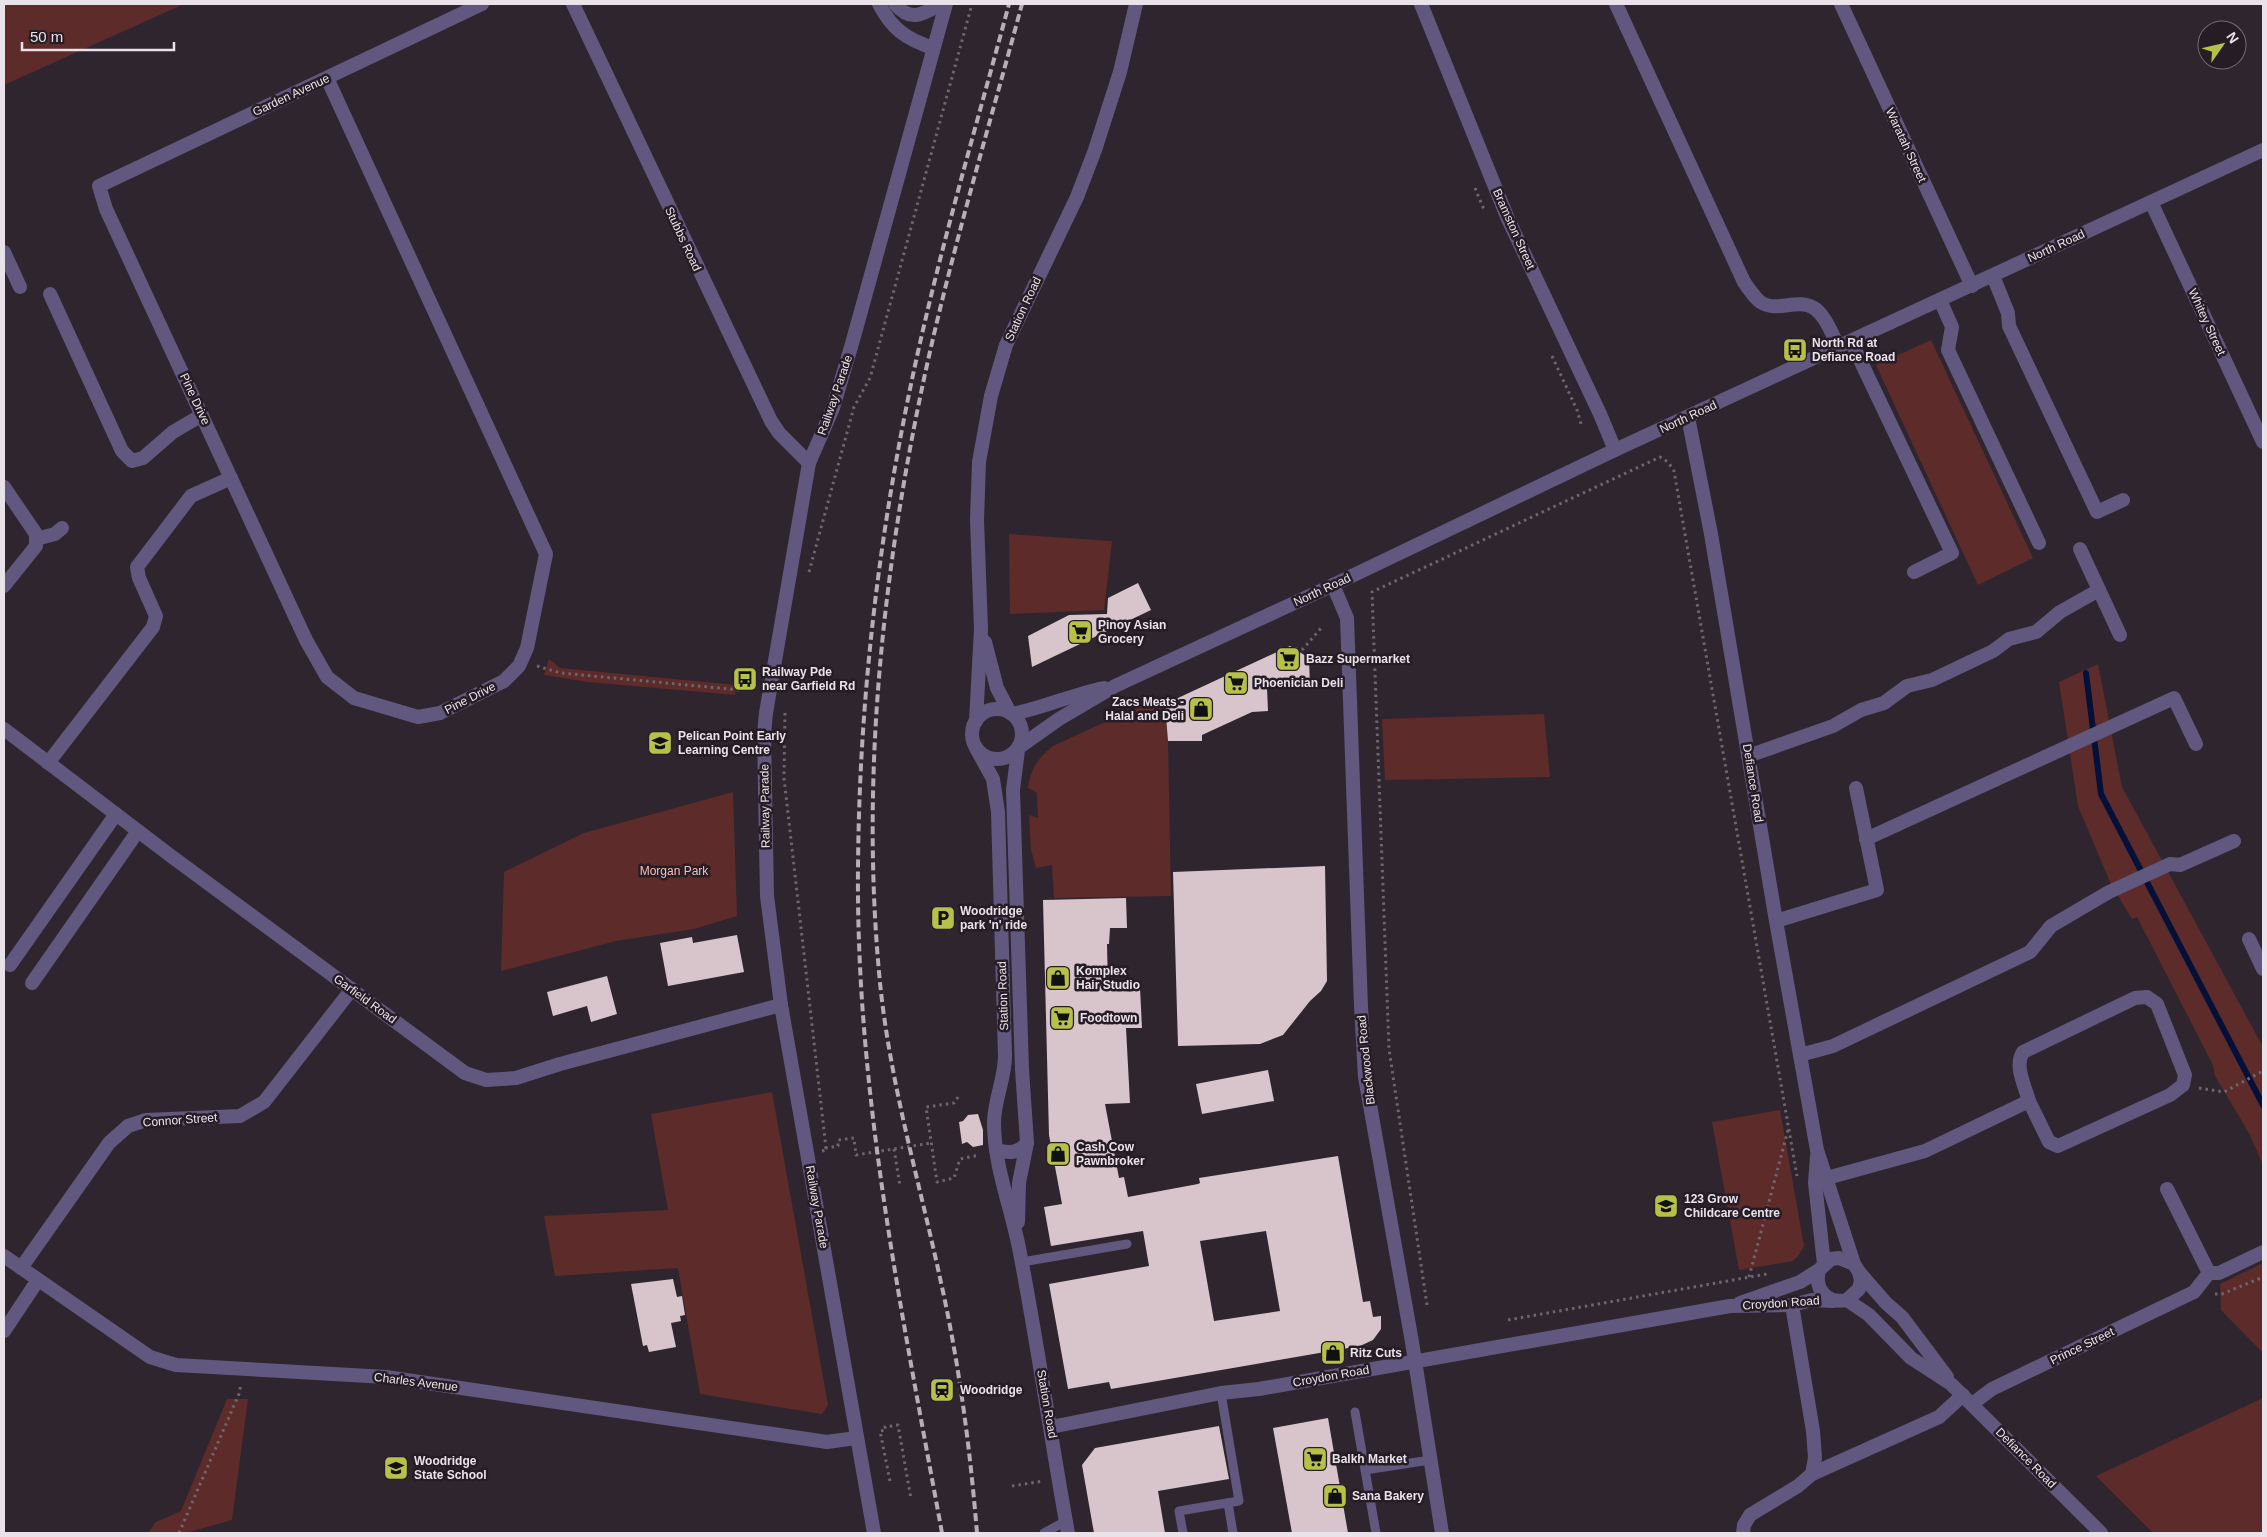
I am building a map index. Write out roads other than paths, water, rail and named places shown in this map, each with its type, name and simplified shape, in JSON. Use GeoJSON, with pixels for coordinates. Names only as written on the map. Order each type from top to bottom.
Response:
{"type":"FeatureCollection","features":[{"type":"Feature","properties":{"kind":"street","name":"Garden Avenue"},"geometry":{"type":"LineString","coordinates":[[99,186],[482,4]]}},
{"type":"Feature","properties":{"kind":"street","name":"Stubbs Road"},"geometry":{"type":"LineString","coordinates":[[573,4],[771,421],[779,434],[809,463]]}},
{"type":"Feature","properties":{"kind":"street"},"geometry":{"type":"LineString","coordinates":[[879,4],[891,24],[903,35],[917,43],[933,48]]}},
{"type":"Feature","properties":{"kind":"street"},"geometry":{"type":"LineString","coordinates":[[895,4],[906,14],[914,16],[941,4]]}},
{"type":"Feature","properties":{"kind":"street","name":"Railway Parade"},"geometry":{"type":"LineString","coordinates":[[874,1533],[782,1005],[767,896],[764,734],[809,463],[833,408],[854,340],[946,4]]}},
{"type":"Feature","properties":{"kind":"street","name":"Station Road"},"geometry":{"type":"LineString","coordinates":[[976,721],[981,629],[977,520],[979,462],[991,396],[1006,345],[1077,197],[1095,150],[1120,72],[1136,4]]}},
{"type":"Feature","properties":{"kind":"street","name":"Bramston Street"},"geometry":{"type":"LineString","coordinates":[[1421,4],[1508,219],[1600,414],[1615,450]]}},
{"type":"Feature","properties":{"kind":"street"},"geometry":{"type":"LineString","coordinates":[[1616,4],[1744,282],[1760,302],[1774,307],[1804,303],[1815,308],[1845,344],[1952,554],[1914,572]]}},
{"type":"Feature","properties":{"kind":"street","name":"Waratah Street"},"geometry":{"type":"LineString","coordinates":[[1845,5],[1972,286]]}},
{"type":"Feature","properties":{"kind":"street","name":"Pine Drive"},"geometry":{"type":"LineString","coordinates":[[99,186],[106,209],[306,640],[326,677],[354,698],[418,718],[440,713],[504,681],[519,666],[527,648],[546,554],[327,78]]}},
{"type":"Feature","properties":{"kind":"street","name":"North Road"},"geometry":{"type":"LineString","coordinates":[[1018,749],[1059,719],[1115,686],[1333,585],[1615,450],[2263,150]]}},
{"type":"Feature","properties":{"kind":"street","name":"Whitey Street"},"geometry":{"type":"LineString","coordinates":[[2151,202],[2263,442]]}},
{"type":"Feature","properties":{"kind":"street"},"geometry":{"type":"LineString","coordinates":[[4,252],[20,287]]}},
{"type":"Feature","properties":{"kind":"street"},"geometry":{"type":"LineString","coordinates":[[1993,276],[2008,313],[2009,326],[2097,512],[2122,500]]}},
{"type":"Feature","properties":{"kind":"street"},"geometry":{"type":"LineString","coordinates":[[50,294],[122,451],[132,461],[143,458],[173,432],[202,415]]}},
{"type":"Feature","properties":{"kind":"street"},"geometry":{"type":"LineString","coordinates":[[1940,300],[1952,327],[1948,350],[2039,543]]}},
{"type":"Feature","properties":{"kind":"street","name":"Defiance Road"},"geometry":{"type":"LineString","coordinates":[[1688,417],[1711,534],[1776,921],[1818,1150],[1857,1268],[1886,1303],[1908,1324],[1951,1384]]}},
{"type":"Feature","properties":{"kind":"street"},"geometry":{"type":"LineString","coordinates":[[48,763],[153,627],[156,616],[139,578],[137,567],[190,496],[232,478]]}},
{"type":"Feature","properties":{"kind":"street"},"geometry":{"type":"LineString","coordinates":[[4,487],[36,534],[36,546],[4,586]]}},
{"type":"Feature","properties":{"kind":"street"},"geometry":{"type":"LineString","coordinates":[[36,539],[55,534],[62,528]]}},
{"type":"Feature","properties":{"kind":"street"},"geometry":{"type":"LineString","coordinates":[[2080,550],[2120,635]]}},
{"type":"Feature","properties":{"kind":"street","name":"Blackwood Road"},"geometry":{"type":"LineString","coordinates":[[1333,585],[1347,618],[1365,1077],[1415,1362],[1442,1533]]}},
{"type":"Feature","properties":{"kind":"street"},"geometry":{"type":"LineString","coordinates":[[1748,756],[1833,726],[1861,710],[1884,703],[1907,686],[1932,680],[1993,651],[2010,638],[2036,632],[2060,612],[2099,590]]}},
{"type":"Feature","properties":{"kind":"street","name":"Station Road"},"geometry":{"type":"LineString","coordinates":[[981,629],[997,688],[1011,714]]}},
{"type":"Feature","properties":{"kind":"street","name":"North Road"},"geometry":{"type":"LineString","coordinates":[[1011,714],[1032,710],[1076,694],[1115,686]]}},
{"type":"Feature","properties":{"kind":"street"},"geometry":{"type":"LineString","coordinates":[[1866,839],[2174,698],[2196,744]]}},
{"type":"Feature","properties":{"kind":"street"},"geometry":{"type":"LineString","coordinates":[[999,709],[1011,714],[1019,721],[1022,730],[1018,749],[1007,758],[994,760],[986,757],[976,748],[972,736],[976,721],[982,715],[992,710],[999,709]]}},
{"type":"Feature","properties":{"kind":"street","name":"Garfield Road"},"geometry":{"type":"LineString","coordinates":[[4,729],[138,831],[465,1073],[486,1080],[516,1078],[782,1005]]}},
{"type":"Feature","properties":{"kind":"street","name":"Station Road"},"geometry":{"type":"LineString","coordinates":[[976,748],[993,780],[998,812],[1005,1056],[1004,1074],[995,1108],[996,1150],[1004,1190],[1019,1246],[1067,1527]]}},
{"type":"Feature","properties":{"kind":"street","name":"Station Road"},"geometry":{"type":"LineString","coordinates":[[1018,749],[1013,790],[1022,1069],[1027,1143],[1018,1197],[1019,1246]]}},
{"type":"Feature","properties":{"kind":"street"},"geometry":{"type":"LineString","coordinates":[[1776,921],[1877,890],[1856,788]]}},
{"type":"Feature","properties":{"kind":"street"},"geometry":{"type":"LineString","coordinates":[[10,965],[116,814]]}},
{"type":"Feature","properties":{"kind":"street"},"geometry":{"type":"LineString","coordinates":[[32,983],[138,831]]}},
{"type":"Feature","properties":{"kind":"street"},"geometry":{"type":"LineString","coordinates":[[1800,1055],[1833,1046],[2030,952],[2051,926],[2109,892],[2170,864],[2180,865],[2234,840]]}},
{"type":"Feature","properties":{"kind":"street"},"geometry":{"type":"LineString","coordinates":[[2250,939],[2263,969]]}},
{"type":"Feature","properties":{"kind":"street","name":"Connor Street"},"geometry":{"type":"LineString","coordinates":[[21,1268],[108,1143],[128,1126],[146,1120],[240,1116],[264,1102],[352,989]]}},
{"type":"Feature","properties":{"kind":"street"},"geometry":{"type":"LineString","coordinates":[[2147,996],[2157,1004],[2185,1075],[2183,1085],[2170,1095],[2058,1146],[2049,1142],[2029,1101],[2018,1066],[2022,1052],[2135,998],[2147,996]]}},
{"type":"Feature","properties":{"kind":"street"},"geometry":{"type":"LineString","coordinates":[[1827,1178],[1925,1151],[2029,1101]]}},
{"type":"Feature","properties":{"kind":"street"},"geometry":{"type":"LineString","coordinates":[[996,1150],[1014,1152],[1020,1150],[1027,1143]]}},
{"type":"Feature","properties":{"kind":"street","name":"Defiance Road"},"geometry":{"type":"LineString","coordinates":[[1818,1150],[1815,1183],[1822,1267]]}},
{"type":"Feature","properties":{"kind":"street"},"geometry":{"type":"LineString","coordinates":[[2167,1189],[2208,1273],[2219,1273],[2263,1252]]}},
{"type":"Feature","properties":{"kind":"street","name":"Charles Avenue"},"geometry":{"type":"LineString","coordinates":[[4,1256],[150,1357],[176,1365],[386,1377],[827,1442],[856,1438]]}},
{"type":"Feature","properties":{"kind":"street"},"geometry":{"type":"LineString","coordinates":[[1839,1258],[1857,1268],[1861,1280],[1859,1288],[1847,1300],[1833,1301],[1821,1292],[1818,1285],[1822,1267],[1831,1259],[1839,1258]]}},
{"type":"Feature","properties":{"kind":"street","name":"Croydon Road"},"geometry":{"type":"LineString","coordinates":[[1051,1427],[1221,1393],[1259,1389],[1730,1306],[1800,1282],[1822,1267]]}},
{"type":"Feature","properties":{"kind":"street","name":"Prince Street"},"geometry":{"type":"LineString","coordinates":[[1743,1533],[1744,1525],[1750,1515],[1773,1502],[1812,1474],[1939,1417],[1968,1400],[2194,1292],[2208,1273]]}},
{"type":"Feature","properties":{"kind":"street"},"geometry":{"type":"LineString","coordinates":[[4,1331],[38,1280]]}},
{"type":"Feature","properties":{"kind":"street","name":"Croydon Road"},"geometry":{"type":"LineString","coordinates":[[1730,1306],[1792,1305],[1812,1300],[1833,1301]]}},
{"type":"Feature","properties":{"kind":"street","name":"Defiance Road"},"geometry":{"type":"LineString","coordinates":[[1847,1300],[1869,1315],[1911,1358],[1951,1384],[2101,1533]]}},
{"type":"Feature","properties":{"kind":"street"},"geometry":{"type":"LineString","coordinates":[[1792,1305],[1813,1431],[1815,1458],[1812,1474]]}},
{"type":"Feature","properties":{"kind":"lane"},"geometry":{"type":"LineString","coordinates":[[1022,1262],[1127,1244]]}},
{"type":"Feature","properties":{"kind":"lane"},"geometry":{"type":"LineString","coordinates":[[1183,1533],[1179,1511],[1239,1501],[1221,1393]]}},
{"type":"Feature","properties":{"kind":"lane"},"geometry":{"type":"LineString","coordinates":[[1355,1412],[1376,1533]]}},
{"type":"Feature","properties":{"kind":"lane"},"geometry":{"type":"LineString","coordinates":[[1365,1470],[1430,1460]]}},
{"type":"Feature","properties":{"kind":"lane"},"geometry":{"type":"LineString","coordinates":[[1228,1503],[1233,1533]]}},
{"type":"Feature","properties":{"kind":"lane"},"geometry":{"type":"LineString","coordinates":[[1044,1533],[1067,1527]]}},
{"type":"Feature","properties":{"kind":"waterway"},"geometry":{"type":"LineString","coordinates":[[2086,673],[2101,794],[2263,1105]]}},
{"type":"Feature","properties":{"kind":"railway"},"geometry":{"type":"LineString","coordinates":[[942,1533],[897,1285],[873,1119],[859,953],[859,812],[870,643],[885,531],[904,419],[939,263],[1009,4]]}},
{"type":"Feature","properties":{"kind":"railway"},"geometry":{"type":"LineString","coordinates":[[977,1533],[971,1469],[953,1341],[896,1088],[883,1011],[874,897],[875,747],[879,671],[887,596],[910,448],[947,281],[1022,4]]}},
{"type":"Feature","properties":{"kind":"place","name":"North Rd at Defiance Road"},"geometry":{"type":"Point","coordinates":[1795,350]}},
{"type":"Feature","properties":{"kind":"place","name":"Pinoy Asian Grocery"},"geometry":{"type":"Point","coordinates":[1080,632]}},
{"type":"Feature","properties":{"kind":"place","name":"Bazz Supermarket"},"geometry":{"type":"Point","coordinates":[1288,659]}},
{"type":"Feature","properties":{"kind":"place","name":"Railway Pde near Garfield Rd"},"geometry":{"type":"Point","coordinates":[745,679]}},
{"type":"Feature","properties":{"kind":"place","name":"Phoenician Deli"},"geometry":{"type":"Point","coordinates":[1236,683]}},
{"type":"Feature","properties":{"kind":"place","name":"Zacs Meats - Halal and Deli"},"geometry":{"type":"Point","coordinates":[1201,709]}},
{"type":"Feature","properties":{"kind":"place","name":"Pelican Point Early Learning Centre"},"geometry":{"type":"Point","coordinates":[660,743]}},
{"type":"Feature","properties":{"kind":"place","name":"Woodridge park 'n' ride"},"geometry":{"type":"Point","coordinates":[943,918]}},
{"type":"Feature","properties":{"kind":"place","name":"Komplex Hair Studio"},"geometry":{"type":"Point","coordinates":[1058,978]}},
{"type":"Feature","properties":{"kind":"place","name":"Foodtown"},"geometry":{"type":"Point","coordinates":[1062,1018]}},
{"type":"Feature","properties":{"kind":"place","name":"Cash Cow Pawnbroker"},"geometry":{"type":"Point","coordinates":[1058,1154]}},
{"type":"Feature","properties":{"kind":"place","name":"123 Grow Childcare Centre"},"geometry":{"type":"Point","coordinates":[1666,1206]}},
{"type":"Feature","properties":{"kind":"place","name":"Ritz Cuts"},"geometry":{"type":"Point","coordinates":[1333,1353]}},
{"type":"Feature","properties":{"kind":"place","name":"Woodridge"},"geometry":{"type":"Point","coordinates":[942,1390]}},
{"type":"Feature","properties":{"kind":"place","name":"Balkh Market"},"geometry":{"type":"Point","coordinates":[1315,1459]}},
{"type":"Feature","properties":{"kind":"place","name":"Woodridge State School"},"geometry":{"type":"Point","coordinates":[396,1468]}},
{"type":"Feature","properties":{"kind":"place","name":"Sana Bakery"},"geometry":{"type":"Point","coordinates":[1335,1496]}},
{"type":"Feature","properties":{"kind":"park label","name":"Morgan Park"},"geometry":{"type":"Point","coordinates":[674,871]}}]}
